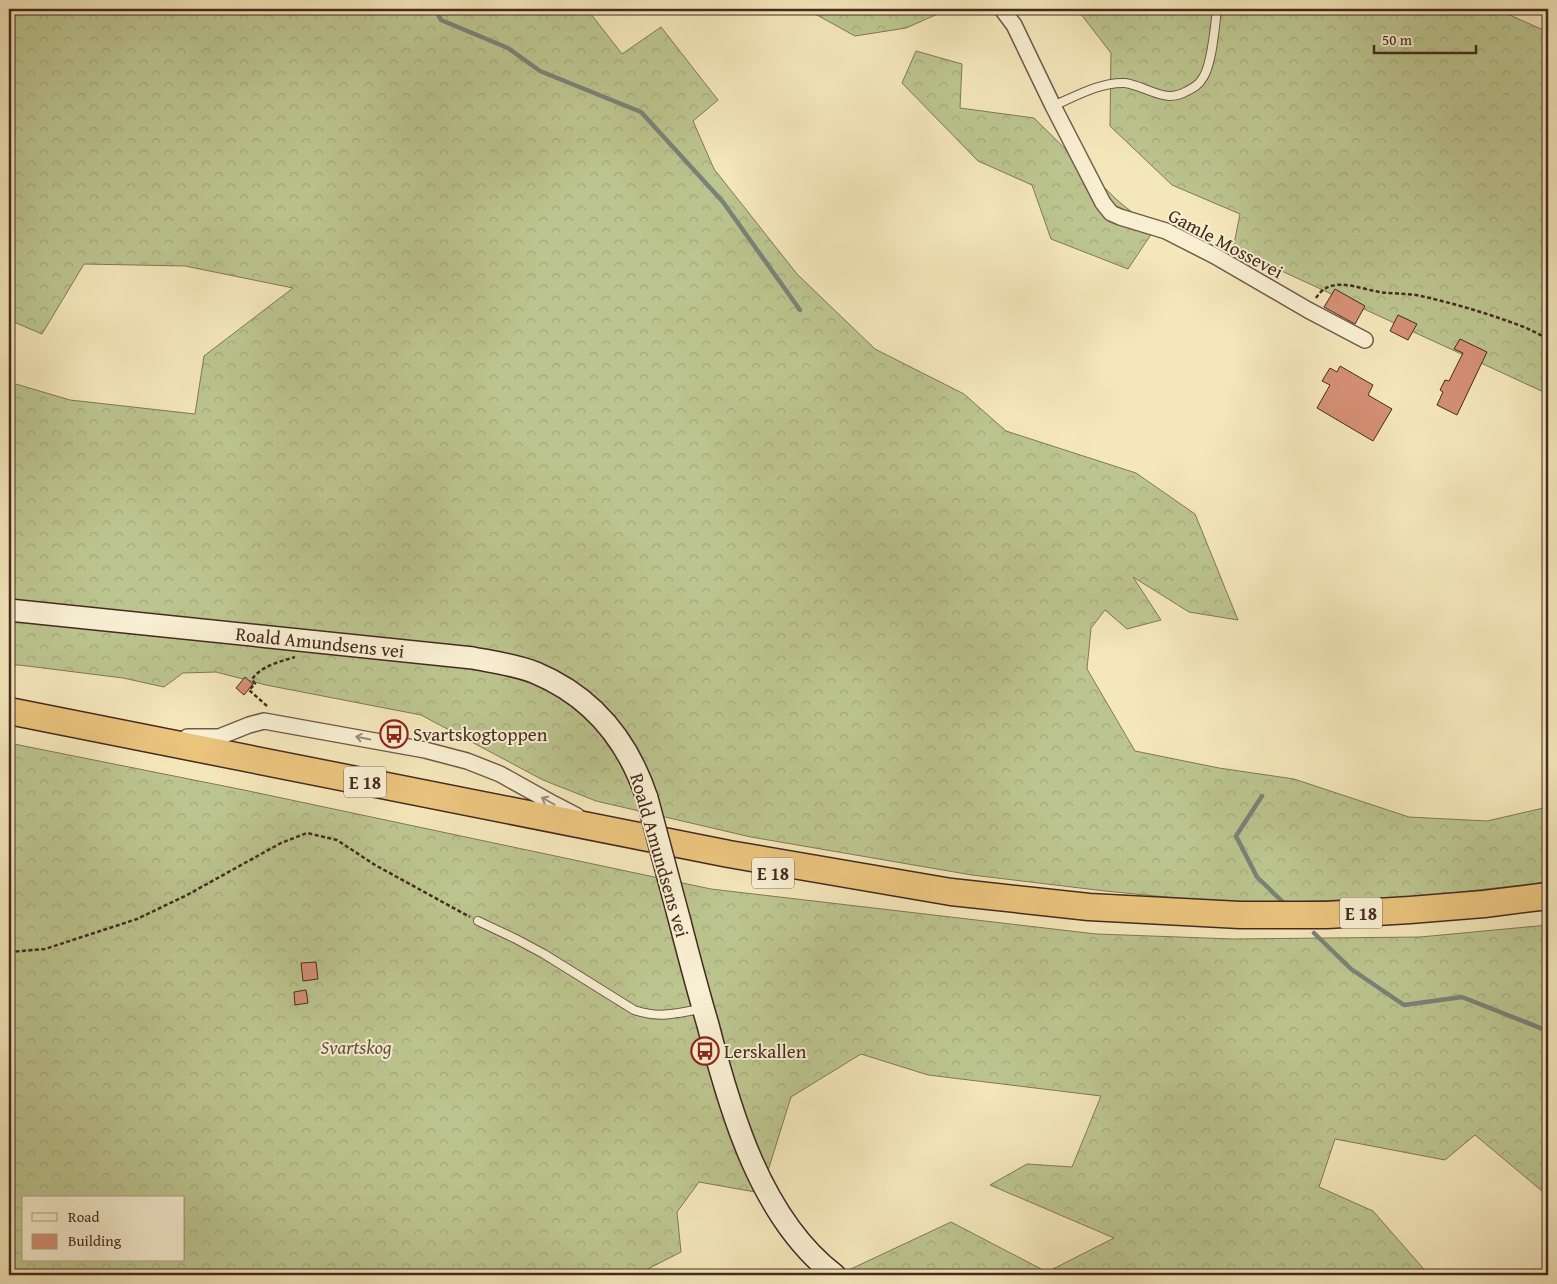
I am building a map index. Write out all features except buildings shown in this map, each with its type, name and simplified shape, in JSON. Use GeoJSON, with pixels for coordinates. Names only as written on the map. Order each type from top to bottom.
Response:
{"type":"FeatureCollection","features":[{"type":"Feature","properties":{"kind":"highway","name":"E 18"},"geometry":{"type":"LineString","coordinates":[[9,711],[758,860],[951,892],[1089,907],[1240,915],[1327,914],[1484,904],[1548,896]]}},
{"type":"Feature","properties":{"kind":"highway","name":"E 18"},"geometry":{"type":"LineString","coordinates":[[9,723],[733,866],[888,894],[1038,914],[1176,925],[1328,926],[1413,921],[1548,909]]}},
{"type":"Feature","properties":{"kind":"main road","name":"Roald Amundsens vei"},"geometry":{"type":"LineString","coordinates":[[9,610],[473,658],[536,673],[566,689],[609,726],[632,759],[647,798],[703,1009],[731,1106],[743,1138],[765,1188],[792,1230],[806,1249],[834,1275]]}},
{"type":"Feature","properties":{"kind":"street","name":"Gamle Mossevei"},"geometry":{"type":"LineString","coordinates":[[1002,9],[1014,25],[1103,203],[1111,213],[1166,230],[1365,340]]}},
{"type":"Feature","properties":{"kind":"street"},"geometry":{"type":"LineString","coordinates":[[122,733],[202,738],[219,736],[264,720],[425,750],[467,761],[500,774],[554,804],[607,830]]}},
{"type":"Feature","properties":{"kind":"lane"},"geometry":{"type":"LineString","coordinates":[[1053,106],[1089,90],[1111,84],[1134,85],[1170,96],[1184,93],[1202,80],[1208,66],[1217,9]]}},
{"type":"Feature","properties":{"kind":"lane"},"geometry":{"type":"LineString","coordinates":[[478,921],[544,954],[634,1010],[659,1016],[703,1009]]}},
{"type":"Feature","properties":{"kind":"path"},"geometry":{"type":"LineString","coordinates":[[1308,310],[1320,290],[1332,285],[1348,285],[1380,292],[1419,296],[1463,307],[1514,323],[1548,339]]}},
{"type":"Feature","properties":{"kind":"path"},"geometry":{"type":"LineString","coordinates":[[278,722],[267,706],[250,690],[255,684],[252,679],[263,668],[306,655],[308,642]]}},
{"type":"Feature","properties":{"kind":"path"},"geometry":{"type":"LineString","coordinates":[[9,952],[45,949],[137,919],[187,896],[281,843],[307,833],[337,840],[375,865],[478,921]]}},
{"type":"Feature","properties":{"kind":"green space"},"geometry":{"type":"Polygon","coordinates":[[[9,9],[587,9],[622,54],[661,27],[718,100],[693,121],[714,169],[797,274],[875,349],[964,394],[1006,431],[1136,473],[1195,514],[1238,620],[1189,612],[1133,577],[1161,620],[1127,629],[1105,610],[1091,628],[1087,669],[1135,751],[1219,768],[1294,779],[1409,817],[1487,821],[1548,807],[1548,882],[1416,897],[1237,904],[972,875],[751,837],[596,801],[543,780],[421,715],[266,685],[216,672],[183,673],[164,687],[123,678],[9,665],[9,382],[70,400],[195,414],[204,356],[293,288],[185,266],[84,264],[42,334],[9,320],[9,9]]]}},
{"type":"Feature","properties":{"kind":"green space"},"geometry":{"type":"Polygon","coordinates":[[[806,9],[949,9],[906,28],[855,36],[806,9]]]}},
{"type":"Feature","properties":{"kind":"green space"},"geometry":{"type":"Polygon","coordinates":[[[1077,9],[1496,9],[1548,32],[1548,394],[1273,267],[1232,254],[1240,214],[1172,185],[1110,126],[1111,53],[1077,9]]]}},
{"type":"Feature","properties":{"kind":"green space"},"geometry":{"type":"Polygon","coordinates":[[[916,51],[962,64],[960,108],[1034,118],[1117,200],[1154,230],[1128,269],[1051,239],[1032,185],[978,161],[902,83],[916,51]]]}},
{"type":"Feature","properties":{"kind":"green space","name":"Svartskog"},"geometry":{"type":"Polygon","coordinates":[[[9,743],[244,790],[711,889],[1096,934],[1233,939],[1420,937],[1548,925],[1548,1196],[1475,1135],[1445,1160],[1335,1139],[1319,1187],[1373,1211],[1429,1275],[838,1275],[951,1222],[1047,1272],[1114,1238],[990,1185],[1027,1164],[1072,1167],[1101,1096],[928,1075],[861,1054],[791,1097],[761,1193],[699,1182],[677,1212],[681,1252],[636,1275],[9,1275],[9,743]]]}},
{"type":"Feature","properties":{"kind":"waterway"},"geometry":{"type":"LineString","coordinates":[[435,9],[441,20],[508,48],[540,71],[641,112],[723,202],[800,310]]}},
{"type":"Feature","properties":{"kind":"waterway"},"geometry":{"type":"LineString","coordinates":[[1262,796],[1236,836],[1257,877],[1286,905]]}},
{"type":"Feature","properties":{"kind":"waterway"},"geometry":{"type":"LineString","coordinates":[[1314,933],[1351,969],[1404,1005],[1462,997],[1548,1031]]}},
{"type":"Feature","properties":{"kind":"waterway"},"geometry":{"type":"LineString","coordinates":[[1548,1066],[1545,1084],[1548,1088]]}},
{"type":"Feature","properties":{"kind":"place","name":"Svartskogtoppen"},"geometry":{"type":"Point","coordinates":[394,734]}},
{"type":"Feature","properties":{"kind":"place","name":"Lerskallen"},"geometry":{"type":"Point","coordinates":[705,1051]}}]}
